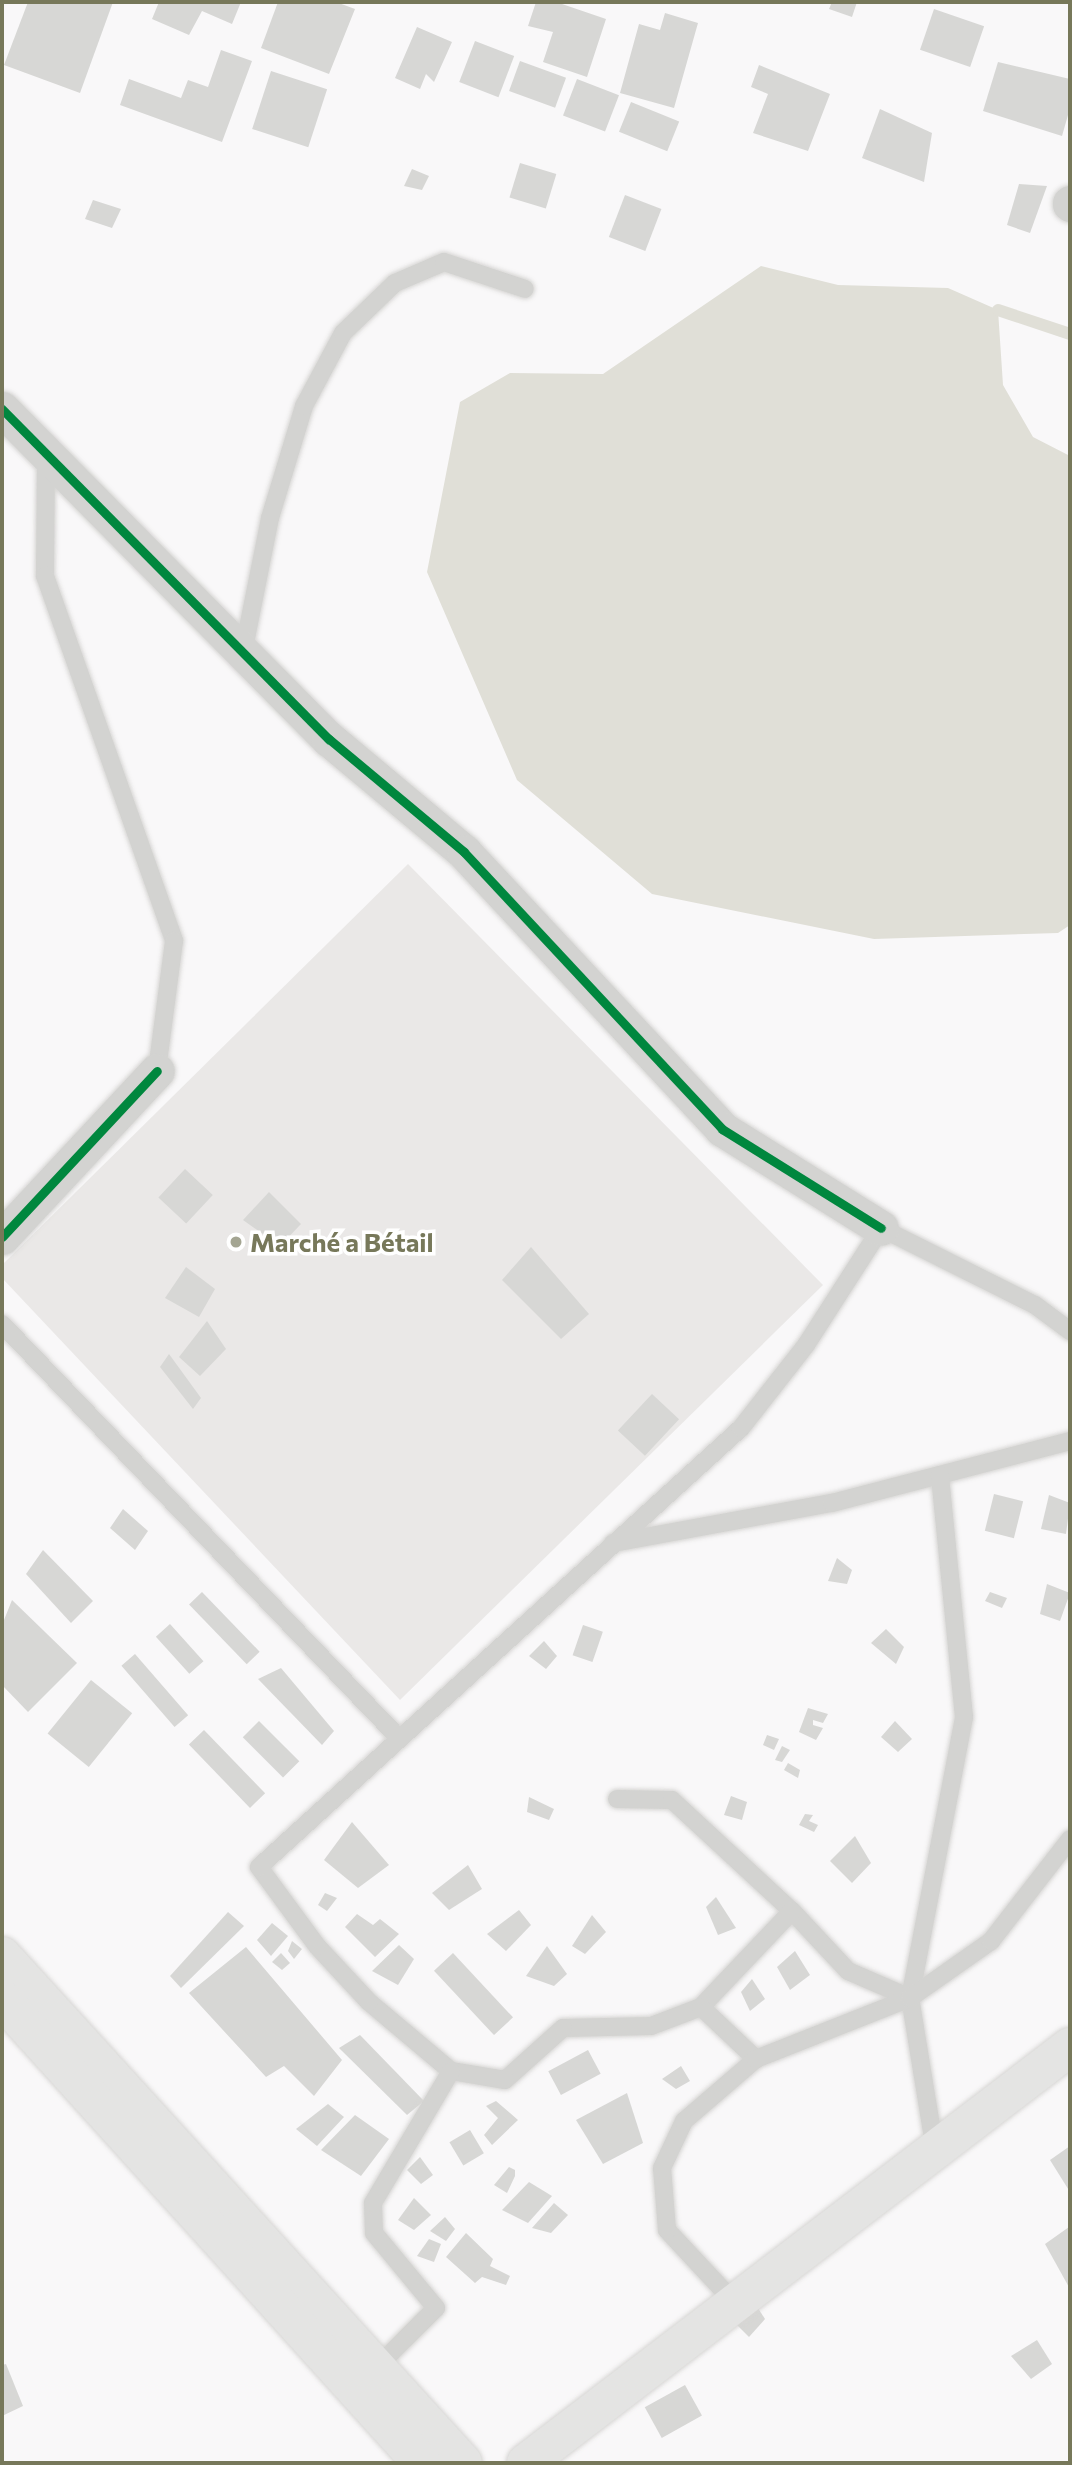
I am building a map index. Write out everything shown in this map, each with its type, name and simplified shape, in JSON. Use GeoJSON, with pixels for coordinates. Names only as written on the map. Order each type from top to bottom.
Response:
{"type":"FeatureCollection","features":[{"type":"Feature","properties":{"kind":"main road"},"geometry":{"type":"LineString","coordinates":[[2,1956],[463,2463]]}},
{"type":"Feature","properties":{"kind":"main road"},"geometry":{"type":"LineString","coordinates":[[2,1999],[422,2463]]}},
{"type":"Feature","properties":{"kind":"main road"},"geometry":{"type":"LineString","coordinates":[[526,2463],[1070,2047]]}},
{"type":"Feature","properties":{"kind":"street"},"geometry":{"type":"LineString","coordinates":[[2,410],[329,739],[464,852],[722,1129],[881,1228]]}},
{"type":"Feature","properties":{"kind":"street"},"geometry":{"type":"LineString","coordinates":[[2,1237],[157,1071]]}},
{"type":"Feature","properties":{"kind":"lane"},"geometry":{"type":"LineString","coordinates":[[243,653],[270,517],[304,406],[343,333],[395,283],[444,262],[525,289]]}},
{"type":"Feature","properties":{"kind":"lane"},"geometry":{"type":"LineString","coordinates":[[46,457],[45,576],[174,942],[157,1071]]}},
{"type":"Feature","properties":{"kind":"lane"},"geometry":{"type":"LineString","coordinates":[[792,1911],[701,2007],[651,2026],[563,2028],[505,2080],[451,2071],[360,1993],[317,1945],[259,1867],[398,1737],[741,1427],[806,1345],[881,1228],[1035,1305],[1070,1331]]}},
{"type":"Feature","properties":{"kind":"lane"},"geometry":{"type":"LineString","coordinates":[[2,1324],[398,1737]]}},
{"type":"Feature","properties":{"kind":"lane"},"geometry":{"type":"LineString","coordinates":[[612,1543],[832,1503],[1070,1441]]}},
{"type":"Feature","properties":{"kind":"lane"},"geometry":{"type":"LineString","coordinates":[[935,2151],[910,1998],[964,1717],[940,1475]]}},
{"type":"Feature","properties":{"kind":"lane"},"geometry":{"type":"LineString","coordinates":[[617,1799],[672,1800],[792,1911],[848,1971],[910,1998]]}},
{"type":"Feature","properties":{"kind":"lane"},"geometry":{"type":"LineString","coordinates":[[735,2303],[667,2230],[662,2168],[684,2120],[755,2059],[910,1998],[991,1941],[1070,1839]]}},
{"type":"Feature","properties":{"kind":"lane"},"geometry":{"type":"LineString","coordinates":[[701,2007],[755,2059]]}},
{"type":"Feature","properties":{"kind":"lane"},"geometry":{"type":"LineString","coordinates":[[376,2368],[436,2308],[374,2233],[373,2203],[451,2071]]}},
{"type":"Feature","properties":{"kind":"shaded area"},"geometry":{"type":"Polygon","coordinates":[[[761,266],[838,285],[948,288],[998,310],[1003,385],[1033,437],[1070,456],[1070,925],[1058,933],[874,939],[652,894],[517,780],[427,572],[460,402],[510,373],[603,374],[761,266]]]}},
{"type":"Feature","properties":{"kind":"shaded area"},"geometry":{"type":"Polygon","coordinates":[[[408,864],[823,1285],[400,1700],[2,1278],[2,1265],[408,864]]]}},
{"type":"Feature","properties":{"kind":"building"},"geometry":{"type":"Polygon","coordinates":[[[28,2],[113,2],[80,93],[4,65],[28,2]]]}},
{"type":"Feature","properties":{"kind":"building"},"geometry":{"type":"Polygon","coordinates":[[[159,2],[241,2],[232,24],[202,11],[189,35],[152,19],[159,2]]]}},
{"type":"Feature","properties":{"kind":"building"},"geometry":{"type":"Polygon","coordinates":[[[278,2],[336,2],[355,9],[329,74],[261,48],[278,2]]]}},
{"type":"Feature","properties":{"kind":"building"},"geometry":{"type":"Polygon","coordinates":[[[536,2],[562,4],[606,19],[587,77],[543,62],[553,32],[528,26],[536,2]]]}},
{"type":"Feature","properties":{"kind":"building"},"geometry":{"type":"Polygon","coordinates":[[[832,2],[857,2],[852,17],[829,9],[832,2]]]}},
{"type":"Feature","properties":{"kind":"building"},"geometry":{"type":"Polygon","coordinates":[[[934,9],[984,26],[970,67],[920,50],[934,9]]]}},
{"type":"Feature","properties":{"kind":"building"},"geometry":{"type":"Polygon","coordinates":[[[665,13],[698,23],[674,108],[620,93],[639,24],[660,30],[665,13]]]}},
{"type":"Feature","properties":{"kind":"building"},"geometry":{"type":"Polygon","coordinates":[[[417,27],[452,42],[434,82],[426,74],[420,89],[395,78],[417,27]]]}},
{"type":"Feature","properties":{"kind":"building"},"geometry":{"type":"Polygon","coordinates":[[[475,41],[514,56],[498,97],[459,82],[475,41]]]}},
{"type":"Feature","properties":{"kind":"building"},"geometry":{"type":"Polygon","coordinates":[[[221,50],[252,61],[222,142],[120,105],[129,79],[181,98],[188,80],[208,87],[221,50]]]}},
{"type":"Feature","properties":{"kind":"building"},"geometry":{"type":"Polygon","coordinates":[[[520,61],[566,78],[555,108],[509,91],[520,61]]]}},
{"type":"Feature","properties":{"kind":"building"},"geometry":{"type":"Polygon","coordinates":[[[998,62],[1070,79],[1070,108],[1062,136],[983,111],[998,62]]]}},
{"type":"Feature","properties":{"kind":"building"},"geometry":{"type":"Polygon","coordinates":[[[759,65],[830,94],[808,151],[753,133],[768,94],[751,87],[759,65]]]}},
{"type":"Feature","properties":{"kind":"building"},"geometry":{"type":"Polygon","coordinates":[[[271,71],[327,89],[308,147],[252,129],[271,71]]]}},
{"type":"Feature","properties":{"kind":"building"},"geometry":{"type":"Polygon","coordinates":[[[577,79],[619,95],[605,132],[563,115],[577,79]]]}},
{"type":"Feature","properties":{"kind":"building"},"geometry":{"type":"Polygon","coordinates":[[[631,102],[679,121],[667,151],[619,132],[631,102]]]}},
{"type":"Feature","properties":{"kind":"building"},"geometry":{"type":"Polygon","coordinates":[[[880,109],[932,133],[924,182],[862,158],[880,109]]]}},
{"type":"Feature","properties":{"kind":"building"},"geometry":{"type":"Polygon","coordinates":[[[520,163],[556,174],[546,209],[509,197],[520,163]]]}},
{"type":"Feature","properties":{"kind":"building"},"geometry":{"type":"Polygon","coordinates":[[[412,169],[429,176],[422,190],[404,186],[412,169]]]}},
{"type":"Feature","properties":{"kind":"building"},"geometry":{"type":"Polygon","coordinates":[[[1019,184],[1047,186],[1030,233],[1007,225],[1019,184]]]}},
{"type":"Feature","properties":{"kind":"building"},"geometry":{"type":"Polygon","coordinates":[[[625,195],[661,209],[645,251],[609,237],[625,195]]]}},
{"type":"Feature","properties":{"kind":"building"},"geometry":{"type":"Polygon","coordinates":[[[93,200],[121,209],[112,228],[85,219],[93,200]]]}},
{"type":"Feature","properties":{"kind":"building"},"geometry":{"type":"Polygon","coordinates":[[[185,1169],[213,1195],[186,1223],[158,1198],[185,1169]]]}},
{"type":"Feature","properties":{"kind":"building"},"geometry":{"type":"Polygon","coordinates":[[[269,1192],[301,1224],[280,1246],[243,1220],[269,1192]]]}},
{"type":"Feature","properties":{"kind":"building"},"geometry":{"type":"Polygon","coordinates":[[[531,1247],[589,1314],[561,1339],[502,1280],[531,1247]]]}},
{"type":"Feature","properties":{"kind":"building"},"geometry":{"type":"Polygon","coordinates":[[[186,1267],[215,1289],[199,1317],[165,1298],[186,1267]]]}},
{"type":"Feature","properties":{"kind":"building"},"geometry":{"type":"Polygon","coordinates":[[[207,1321],[226,1349],[200,1376],[179,1357],[207,1321]]]}},
{"type":"Feature","properties":{"kind":"building"},"geometry":{"type":"Polygon","coordinates":[[[169,1354],[201,1398],[193,1409],[160,1367],[169,1354]]]}},
{"type":"Feature","properties":{"kind":"building"},"geometry":{"type":"Polygon","coordinates":[[[652,1394],[679,1419],[645,1456],[618,1431],[652,1394]]]}},
{"type":"Feature","properties":{"kind":"building"},"geometry":{"type":"Polygon","coordinates":[[[994,1494],[1023,1501],[1014,1538],[985,1531],[994,1494]]]}},
{"type":"Feature","properties":{"kind":"building"},"geometry":{"type":"Polygon","coordinates":[[[1049,1495],[1070,1503],[1066,1534],[1041,1529],[1049,1495]]]}},
{"type":"Feature","properties":{"kind":"building"},"geometry":{"type":"Polygon","coordinates":[[[123,1509],[148,1531],[135,1550],[110,1528],[123,1509]]]}},
{"type":"Feature","properties":{"kind":"building"},"geometry":{"type":"Polygon","coordinates":[[[43,1550],[93,1601],[71,1623],[26,1574],[43,1550]]]}},
{"type":"Feature","properties":{"kind":"building"},"geometry":{"type":"Polygon","coordinates":[[[837,1558],[852,1570],[847,1584],[828,1581],[837,1558]]]}},
{"type":"Feature","properties":{"kind":"building"},"geometry":{"type":"Polygon","coordinates":[[[1047,1584],[1070,1593],[1060,1621],[1040,1614],[1047,1584]]]}},
{"type":"Feature","properties":{"kind":"building"},"geometry":{"type":"Polygon","coordinates":[[[202,1592],[260,1652],[247,1664],[189,1605],[202,1592]]]}},
{"type":"Feature","properties":{"kind":"building"},"geometry":{"type":"Polygon","coordinates":[[[990,1592],[1007,1598],[1002,1608],[985,1601],[990,1592]]]}},
{"type":"Feature","properties":{"kind":"building"},"geometry":{"type":"Polygon","coordinates":[[[12,1600],[77,1663],[28,1712],[2,1685],[2,1625],[12,1600]]]}},
{"type":"Feature","properties":{"kind":"building"},"geometry":{"type":"Polygon","coordinates":[[[170,1624],[203,1661],[189,1674],[156,1637],[170,1624]]]}},
{"type":"Feature","properties":{"kind":"building"},"geometry":{"type":"Polygon","coordinates":[[[583,1625],[603,1632],[592,1662],[573,1655],[583,1625]]]}},
{"type":"Feature","properties":{"kind":"building"},"geometry":{"type":"Polygon","coordinates":[[[886,1629],[904,1647],[896,1664],[871,1643],[886,1629]]]}},
{"type":"Feature","properties":{"kind":"building"},"geometry":{"type":"Polygon","coordinates":[[[544,1641],[557,1656],[546,1669],[529,1656],[544,1641]]]}},
{"type":"Feature","properties":{"kind":"building"},"geometry":{"type":"Polygon","coordinates":[[[135,1654],[188,1715],[175,1727],[121,1666],[135,1654]]]}},
{"type":"Feature","properties":{"kind":"building"},"geometry":{"type":"Polygon","coordinates":[[[281,1668],[334,1731],[322,1745],[258,1679],[281,1668]]]}},
{"type":"Feature","properties":{"kind":"building"},"geometry":{"type":"Polygon","coordinates":[[[91,1680],[132,1713],[89,1767],[48,1734],[91,1680]]]}},
{"type":"Feature","properties":{"kind":"building"},"geometry":{"type":"Polygon","coordinates":[[[808,1708],[828,1714],[823,1723],[813,1720],[813,1725],[823,1728],[816,1740],[799,1732],[808,1708]]]}},
{"type":"Feature","properties":{"kind":"building"},"geometry":{"type":"Polygon","coordinates":[[[259,1721],[299,1761],[283,1778],[243,1737],[259,1721]]]}},
{"type":"Feature","properties":{"kind":"building"},"geometry":{"type":"Polygon","coordinates":[[[895,1721],[912,1739],[898,1752],[881,1737],[895,1721]]]}},
{"type":"Feature","properties":{"kind":"building"},"geometry":{"type":"Polygon","coordinates":[[[204,1730],[265,1793],[250,1808],[189,1745],[204,1730]]]}},
{"type":"Feature","properties":{"kind":"building"},"geometry":{"type":"Polygon","coordinates":[[[767,1735],[779,1739],[774,1750],[763,1745],[767,1735]]]}},
{"type":"Feature","properties":{"kind":"building"},"geometry":{"type":"Polygon","coordinates":[[[782,1746],[790,1750],[782,1762],[775,1760],[782,1746]]]}},
{"type":"Feature","properties":{"kind":"building"},"geometry":{"type":"Polygon","coordinates":[[[788,1763],[800,1770],[798,1778],[784,1770],[788,1763]]]}},
{"type":"Feature","properties":{"kind":"building"},"geometry":{"type":"Polygon","coordinates":[[[731,1796],[747,1802],[742,1820],[724,1815],[731,1796]]]}},
{"type":"Feature","properties":{"kind":"building"},"geometry":{"type":"Polygon","coordinates":[[[529,1797],[554,1809],[549,1820],[527,1812],[529,1797]]]}},
{"type":"Feature","properties":{"kind":"building"},"geometry":{"type":"Polygon","coordinates":[[[805,1814],[813,1815],[809,1821],[818,1825],[814,1832],[799,1825],[805,1814]]]}},
{"type":"Feature","properties":{"kind":"building"},"geometry":{"type":"Polygon","coordinates":[[[352,1822],[389,1865],[358,1888],[324,1860],[352,1822]]]}},
{"type":"Feature","properties":{"kind":"building"},"geometry":{"type":"Polygon","coordinates":[[[855,1836],[871,1863],[852,1883],[830,1861],[855,1836]]]}},
{"type":"Feature","properties":{"kind":"building"},"geometry":{"type":"Polygon","coordinates":[[[468,1865],[482,1889],[449,1910],[432,1893],[468,1865]]]}},
{"type":"Feature","properties":{"kind":"building"},"geometry":{"type":"Polygon","coordinates":[[[325,1893],[337,1898],[327,1911],[318,1905],[325,1893]]]}},
{"type":"Feature","properties":{"kind":"building"},"geometry":{"type":"Polygon","coordinates":[[[716,1897],[736,1928],[718,1935],[706,1907],[716,1897]]]}},
{"type":"Feature","properties":{"kind":"building"},"geometry":{"type":"Polygon","coordinates":[[[519,1910],[531,1925],[506,1951],[487,1934],[519,1910]]]}},
{"type":"Feature","properties":{"kind":"building"},"geometry":{"type":"Polygon","coordinates":[[[228,1912],[244,1926],[181,1988],[170,1976],[228,1912]]]}},
{"type":"Feature","properties":{"kind":"building"},"geometry":{"type":"Polygon","coordinates":[[[357,1914],[373,1925],[380,1919],[399,1934],[375,1957],[345,1927],[357,1914]]]}},
{"type":"Feature","properties":{"kind":"building"},"geometry":{"type":"Polygon","coordinates":[[[592,1915],[606,1932],[585,1954],[572,1946],[592,1915]]]}},
{"type":"Feature","properties":{"kind":"building"},"geometry":{"type":"Polygon","coordinates":[[[272,1923],[288,1936],[271,1956],[257,1940],[272,1923]]]}},
{"type":"Feature","properties":{"kind":"building"},"geometry":{"type":"Polygon","coordinates":[[[292,1941],[302,1949],[294,1959],[288,1951],[292,1941]]]}},
{"type":"Feature","properties":{"kind":"building"},"geometry":{"type":"Polygon","coordinates":[[[399,1945],[414,1959],[398,1985],[372,1971],[399,1945]]]}},
{"type":"Feature","properties":{"kind":"building"},"geometry":{"type":"Polygon","coordinates":[[[547,1946],[567,1974],[554,1986],[526,1976],[547,1946]]]}},
{"type":"Feature","properties":{"kind":"building"},"geometry":{"type":"Polygon","coordinates":[[[246,1947],[342,2060],[314,2096],[284,2066],[266,2077],[189,1993],[246,1947]]]}},
{"type":"Feature","properties":{"kind":"building"},"geometry":{"type":"Polygon","coordinates":[[[795,1951],[810,1975],[790,1990],[777,1967],[795,1951]]]}},
{"type":"Feature","properties":{"kind":"building"},"geometry":{"type":"Polygon","coordinates":[[[281,1953],[290,1963],[282,1970],[272,1962],[281,1953]]]}},
{"type":"Feature","properties":{"kind":"building"},"geometry":{"type":"Polygon","coordinates":[[[453,1953],[513,2017],[494,2035],[434,1971],[453,1953]]]}},
{"type":"Feature","properties":{"kind":"building"},"geometry":{"type":"Polygon","coordinates":[[[752,1979],[765,1999],[750,2011],[741,1992],[752,1979]]]}},
{"type":"Feature","properties":{"kind":"building"},"geometry":{"type":"Polygon","coordinates":[[[360,2035],[424,2101],[407,2115],[339,2048],[360,2035]]]}},
{"type":"Feature","properties":{"kind":"building"},"geometry":{"type":"Polygon","coordinates":[[[588,2050],[601,2074],[561,2095],[548,2071],[588,2050]]]}},
{"type":"Feature","properties":{"kind":"building"},"geometry":{"type":"Polygon","coordinates":[[[681,2066],[690,2081],[676,2089],[662,2079],[681,2066]]]}},
{"type":"Feature","properties":{"kind":"building"},"geometry":{"type":"Polygon","coordinates":[[[627,2093],[643,2143],[603,2164],[576,2120],[627,2093]]]}},
{"type":"Feature","properties":{"kind":"building"},"geometry":{"type":"Polygon","coordinates":[[[496,2101],[518,2120],[492,2145],[484,2135],[498,2118],[486,2106],[496,2101]]]}},
{"type":"Feature","properties":{"kind":"building"},"geometry":{"type":"Polygon","coordinates":[[[328,2104],[344,2117],[317,2146],[296,2129],[328,2104]]]}},
{"type":"Feature","properties":{"kind":"building"},"geometry":{"type":"Polygon","coordinates":[[[355,2115],[389,2139],[361,2176],[321,2150],[355,2115]]]}},
{"type":"Feature","properties":{"kind":"building"},"geometry":{"type":"Polygon","coordinates":[[[470,2130],[484,2153],[463,2166],[449,2142],[470,2130]]]}},
{"type":"Feature","properties":{"kind":"building"},"geometry":{"type":"Polygon","coordinates":[[[1070,2146],[1070,2192],[1050,2160],[1070,2146]]]}},
{"type":"Feature","properties":{"kind":"building"},"geometry":{"type":"Polygon","coordinates":[[[420,2157],[433,2175],[421,2184],[407,2170],[420,2157]]]}},
{"type":"Feature","properties":{"kind":"building"},"geometry":{"type":"Polygon","coordinates":[[[509,2167],[515,2170],[515,2176],[507,2193],[494,2185],[509,2167]]]}},
{"type":"Feature","properties":{"kind":"building"},"geometry":{"type":"Polygon","coordinates":[[[529,2182],[552,2196],[528,2223],[502,2210],[529,2182]]]}},
{"type":"Feature","properties":{"kind":"building"},"geometry":{"type":"Polygon","coordinates":[[[414,2198],[431,2215],[414,2230],[398,2220],[414,2198]]]}},
{"type":"Feature","properties":{"kind":"building"},"geometry":{"type":"Polygon","coordinates":[[[554,2203],[568,2215],[551,2233],[532,2228],[554,2203]]]}},
{"type":"Feature","properties":{"kind":"building"},"geometry":{"type":"Polygon","coordinates":[[[445,2217],[455,2229],[446,2241],[430,2231],[445,2217]]]}},
{"type":"Feature","properties":{"kind":"building"},"geometry":{"type":"Polygon","coordinates":[[[1069,2227],[1070,2229],[1070,2289],[1045,2244],[1069,2227]]]}},
{"type":"Feature","properties":{"kind":"building"},"geometry":{"type":"Polygon","coordinates":[[[466,2233],[493,2259],[490,2266],[510,2276],[506,2285],[482,2277],[475,2283],[446,2257],[466,2233]]]}},
{"type":"Feature","properties":{"kind":"building"},"geometry":{"type":"Polygon","coordinates":[[[429,2239],[441,2244],[434,2262],[417,2256],[429,2239]]]}},
{"type":"Feature","properties":{"kind":"building"},"geometry":{"type":"Polygon","coordinates":[[[754,2302],[765,2319],[749,2337],[728,2316],[754,2302]]]}},
{"type":"Feature","properties":{"kind":"building"},"geometry":{"type":"Polygon","coordinates":[[[1037,2340],[1052,2364],[1031,2379],[1011,2356],[1037,2340]]]}},
{"type":"Feature","properties":{"kind":"building"},"geometry":{"type":"Polygon","coordinates":[[[6,2364],[23,2406],[2,2416],[2,2365],[6,2364]]]}},
{"type":"Feature","properties":{"kind":"building"},"geometry":{"type":"Polygon","coordinates":[[[685,2385],[702,2416],[662,2438],[645,2407],[685,2385]]]}},
{"type":"Feature","properties":{"kind":"waterway"},"geometry":{"type":"LineString","coordinates":[[998,310],[1070,334]]}},
{"type":"Feature","properties":{"kind":"cycle path"},"geometry":{"type":"LineString","coordinates":[[2,409],[329,739],[464,852],[722,1129],[881,1228]]}},
{"type":"Feature","properties":{"kind":"cycle path"},"geometry":{"type":"LineString","coordinates":[[2,1237],[157,1071]]}},
{"type":"Feature","properties":{"kind":"place","name":"Marché a Bétail"},"geometry":{"type":"Point","coordinates":[236,1242]}}]}
